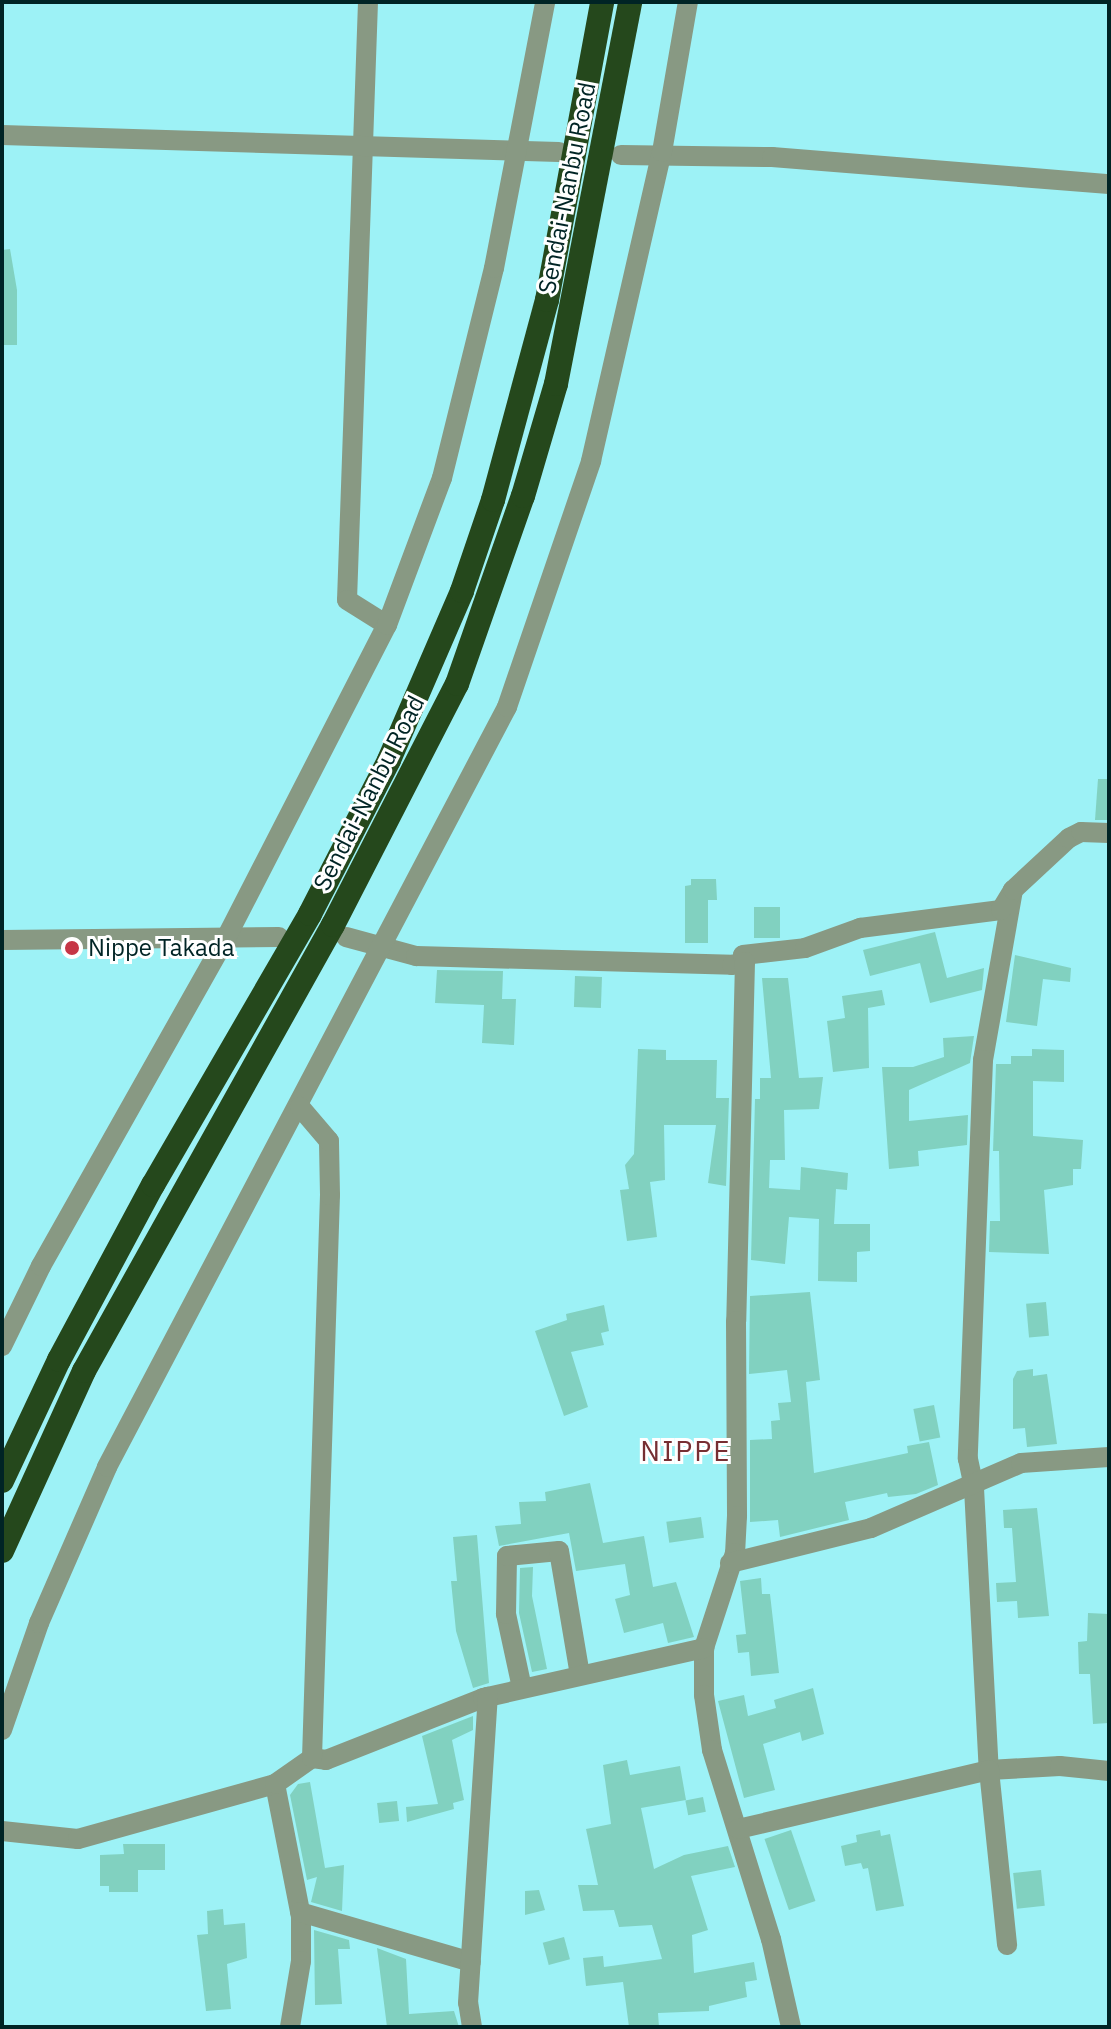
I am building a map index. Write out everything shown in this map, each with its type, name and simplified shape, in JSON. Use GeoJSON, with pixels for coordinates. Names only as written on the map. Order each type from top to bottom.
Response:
{"type":"FeatureCollection","features":[{"type":"Feature","properties":{"kind":"highway","name":"Sendai-Nanbu Road"},"geometry":{"type":"LineString","coordinates":[[2,1481],[59,1360],[153,1185],[332,872],[389,760],[462,591],[493,500],[547,300],[602,2]]}},
{"type":"Feature","properties":{"kind":"highway","name":"Sendai-Nanbu Road"},"geometry":{"type":"LineString","coordinates":[[2,1551],[84,1371],[348,897],[457,684],[519,510],[556,384],[630,2]]}},
{"type":"Feature","properties":{"kind":"street"},"geometry":{"type":"LineString","coordinates":[[368,2],[347,600],[387,625]]}},
{"type":"Feature","properties":{"kind":"street"},"geometry":{"type":"LineString","coordinates":[[2,1346],[41,1266],[226,938],[387,625],[442,478],[517,153],[545,2]]}},
{"type":"Feature","properties":{"kind":"street"},"geometry":{"type":"LineString","coordinates":[[2,1730],[39,1623],[107,1467],[386,944],[507,707],[591,461],[662,152],[688,2]]}},
{"type":"Feature","properties":{"kind":"street"},"geometry":{"type":"LineString","coordinates":[[2,135],[559,152]]}},
{"type":"Feature","properties":{"kind":"street"},"geometry":{"type":"LineString","coordinates":[[621,155],[662,152],[1109,184]]}},
{"type":"Feature","properties":{"kind":"street"},"geometry":{"type":"LineString","coordinates":[[791,2027],[738,1829],[712,1750],[704,1648],[730,1563],[737,1516],[736,1321],[743,955],[805,948],[860,928],[980,917],[1008,906],[1013,890],[1069,838],[1081,832],[1109,833]]}},
{"type":"Feature","properties":{"kind":"street"},"geometry":{"type":"LineString","coordinates":[[1007,1945],[989,1770],[973,1482],[968,1459],[983,1060],[1013,890]]}},
{"type":"Feature","properties":{"kind":"street"},"geometry":{"type":"LineString","coordinates":[[2,940],[279,937]]}},
{"type":"Feature","properties":{"kind":"street"},"geometry":{"type":"LineString","coordinates":[[346,937],[386,944],[416,956],[706,966],[745,962]]}},
{"type":"Feature","properties":{"kind":"street"},"geometry":{"type":"LineString","coordinates":[[300,1107],[329,1141],[330,1195],[312,1758]]}},
{"type":"Feature","properties":{"kind":"street"},"geometry":{"type":"LineString","coordinates":[[730,1563],[871,1528],[1021,1463],[1109,1457]]}},
{"type":"Feature","properties":{"kind":"street"},"geometry":{"type":"LineString","coordinates":[[522,1688],[506,1614],[507,1556],[559,1551],[580,1675]]}},
{"type":"Feature","properties":{"kind":"street"},"geometry":{"type":"LineString","coordinates":[[2,1831],[78,1839],[275,1784],[312,1758],[326,1760],[488,1697],[704,1648]]}},
{"type":"Feature","properties":{"kind":"street"},"geometry":{"type":"LineString","coordinates":[[472,2027],[471,1962],[488,1697]]}},
{"type":"Feature","properties":{"kind":"street"},"geometry":{"type":"LineString","coordinates":[[738,1829],[989,1770],[1060,1766],[1109,1771]]}},
{"type":"Feature","properties":{"kind":"street"},"geometry":{"type":"LineString","coordinates":[[275,1784],[300,1912],[301,1961],[290,2027]]}},
{"type":"Feature","properties":{"kind":"street"},"geometry":{"type":"LineString","coordinates":[[300,1912],[471,1962]]}},
{"type":"Feature","properties":{"kind":"building"},"geometry":{"type":"Polygon","coordinates":[[[10,249],[17,290],[17,345],[2,345],[2,250],[10,249]]]}},
{"type":"Feature","properties":{"kind":"building"},"geometry":{"type":"Polygon","coordinates":[[[1098,779],[1109,779],[1109,820],[1095,820],[1098,779]]]}},
{"type":"Feature","properties":{"kind":"building"},"geometry":{"type":"Polygon","coordinates":[[[691,879],[716,879],[717,900],[708,900],[708,943],[685,943],[685,886],[691,885],[691,879]]]}},
{"type":"Feature","properties":{"kind":"building"},"geometry":{"type":"Polygon","coordinates":[[[754,907],[780,907],[780,938],[754,938],[754,907]]]}},
{"type":"Feature","properties":{"kind":"building"},"geometry":{"type":"Polygon","coordinates":[[[935,932],[947,978],[984,968],[982,990],[930,1003],[920,963],[870,976],[863,950],[935,932]]]}},
{"type":"Feature","properties":{"kind":"building"},"geometry":{"type":"Polygon","coordinates":[[[1015,955],[1071,968],[1070,982],[1043,979],[1037,1026],[1006,1022],[1015,955]]]}},
{"type":"Feature","properties":{"kind":"building"},"geometry":{"type":"Polygon","coordinates":[[[437,970],[503,971],[502,999],[516,999],[514,1045],[482,1043],[484,1005],[435,1003],[437,970]]]}},
{"type":"Feature","properties":{"kind":"building"},"geometry":{"type":"Polygon","coordinates":[[[575,976],[602,977],[601,1008],[574,1007],[575,976]]]}},
{"type":"Feature","properties":{"kind":"building"},"geometry":{"type":"Polygon","coordinates":[[[762,978],[788,978],[799,1078],[823,1077],[819,1109],[784,1110],[785,1160],[770,1160],[769,1188],[800,1190],[801,1167],[848,1173],[847,1190],[836,1189],[834,1224],[870,1224],[870,1251],[857,1252],[857,1282],[818,1281],[819,1219],[789,1217],[785,1264],[751,1260],[755,1099],[760,1099],[760,1078],[771,1078],[762,978]]]}},
{"type":"Feature","properties":{"kind":"building"},"geometry":{"type":"Polygon","coordinates":[[[882,990],[885,1005],[868,1008],[869,1068],[833,1072],[827,1021],[845,1018],[842,996],[882,990]]]}},
{"type":"Feature","properties":{"kind":"building"},"geometry":{"type":"Polygon","coordinates":[[[974,1036],[970,1063],[909,1090],[909,1121],[968,1115],[967,1145],[918,1151],[919,1166],[889,1169],[882,1067],[913,1067],[944,1057],[943,1038],[974,1036]]]}},
{"type":"Feature","properties":{"kind":"building"},"geometry":{"type":"Polygon","coordinates":[[[638,1049],[666,1050],[666,1060],[717,1060],[716,1098],[729,1098],[726,1186],[708,1183],[716,1125],[664,1125],[665,1180],[650,1182],[657,1237],[627,1241],[620,1190],[629,1189],[625,1165],[634,1154],[638,1049]]]}},
{"type":"Feature","properties":{"kind":"building"},"geometry":{"type":"Polygon","coordinates":[[[1032,1049],[1064,1050],[1064,1082],[1033,1081],[1033,1136],[1083,1140],[1081,1169],[1073,1169],[1073,1185],[1044,1190],[1049,1254],[989,1252],[990,1221],[1000,1221],[999,1151],[993,1151],[996,1064],[1011,1064],[1011,1056],[1032,1056],[1032,1049]]]}},
{"type":"Feature","properties":{"kind":"building"},"geometry":{"type":"Polygon","coordinates":[[[810,1292],[820,1380],[806,1382],[814,1473],[908,1453],[907,1446],[929,1442],[938,1485],[916,1494],[888,1497],[887,1493],[845,1502],[849,1520],[780,1537],[778,1520],[750,1522],[750,1440],[772,1439],[771,1421],[780,1420],[778,1403],[791,1402],[787,1370],[749,1374],[750,1296],[810,1292]]]}},
{"type":"Feature","properties":{"kind":"building"},"geometry":{"type":"Polygon","coordinates":[[[1046,1302],[1049,1336],[1029,1338],[1026,1304],[1046,1302]]]}},
{"type":"Feature","properties":{"kind":"building"},"geometry":{"type":"Polygon","coordinates":[[[604,1305],[609,1331],[601,1333],[604,1345],[571,1352],[588,1407],[564,1416],[535,1331],[567,1320],[566,1314],[604,1305]]]}},
{"type":"Feature","properties":{"kind":"building"},"geometry":{"type":"Polygon","coordinates":[[[1033,1369],[1033,1376],[1047,1374],[1057,1444],[1027,1447],[1025,1428],[1013,1429],[1013,1379],[1017,1371],[1033,1369]]]}},
{"type":"Feature","properties":{"kind":"building"},"geometry":{"type":"Polygon","coordinates":[[[934,1405],[940,1437],[920,1441],[913,1409],[934,1405]]]}},
{"type":"Feature","properties":{"kind":"building"},"geometry":{"type":"Polygon","coordinates":[[[590,1483],[603,1543],[644,1536],[653,1587],[676,1582],[694,1637],[668,1643],[663,1623],[624,1633],[615,1599],[630,1595],[625,1564],[576,1571],[569,1533],[499,1546],[495,1526],[521,1524],[519,1502],[546,1501],[545,1492],[590,1483]]]}},
{"type":"Feature","properties":{"kind":"building"},"geometry":{"type":"Polygon","coordinates":[[[1037,1508],[1049,1616],[1018,1618],[1017,1601],[997,1602],[996,1583],[1016,1582],[1012,1528],[1004,1528],[1003,1510],[1037,1508]]]}},
{"type":"Feature","properties":{"kind":"building"},"geometry":{"type":"Polygon","coordinates":[[[701,1517],[704,1538],[669,1543],[666,1522],[701,1517]]]}},
{"type":"Feature","properties":{"kind":"building"},"geometry":{"type":"Polygon","coordinates":[[[477,1535],[489,1683],[473,1688],[456,1631],[451,1581],[457,1581],[453,1537],[477,1535]]]}},
{"type":"Feature","properties":{"kind":"building"},"geometry":{"type":"Polygon","coordinates":[[[533,1567],[532,1596],[547,1669],[532,1672],[519,1613],[520,1568],[533,1567]]]}},
{"type":"Feature","properties":{"kind":"building"},"geometry":{"type":"Polygon","coordinates":[[[761,1578],[762,1594],[770,1594],[779,1673],[751,1676],[749,1652],[738,1653],[736,1635],[746,1634],[740,1581],[761,1578]]]}},
{"type":"Feature","properties":{"kind":"building"},"geometry":{"type":"Polygon","coordinates":[[[1088,1613],[1109,1614],[1109,1723],[1093,1724],[1090,1674],[1079,1674],[1078,1642],[1087,1641],[1088,1613]]]}},
{"type":"Feature","properties":{"kind":"building"},"geometry":{"type":"Polygon","coordinates":[[[813,1688],[824,1734],[802,1741],[800,1732],[763,1744],[775,1790],[744,1798],[718,1701],[744,1695],[748,1716],[776,1708],[774,1700],[813,1688]]]}},
{"type":"Feature","properties":{"kind":"building"},"geometry":{"type":"Polygon","coordinates":[[[473,1716],[473,1730],[452,1740],[464,1800],[453,1803],[454,1809],[407,1822],[406,1807],[438,1804],[422,1736],[473,1716]]]}},
{"type":"Feature","properties":{"kind":"building"},"geometry":{"type":"Polygon","coordinates":[[[627,1760],[630,1775],[680,1766],[686,1800],[641,1808],[654,1869],[684,1855],[728,1846],[735,1867],[691,1876],[708,1930],[692,1935],[694,1973],[754,1962],[757,1980],[745,1982],[747,1997],[709,2006],[709,2011],[658,2013],[659,2027],[629,2027],[623,1982],[586,1986],[583,1958],[603,1956],[604,1967],[662,1959],[652,1925],[619,1927],[614,1910],[583,1911],[578,1885],[598,1885],[586,1829],[611,1824],[603,1765],[627,1760]]]}},
{"type":"Feature","properties":{"kind":"building"},"geometry":{"type":"Polygon","coordinates":[[[310,1782],[325,1868],[344,1865],[342,1911],[311,1902],[317,1877],[307,1880],[290,1795],[298,1784],[310,1782]]]}},
{"type":"Feature","properties":{"kind":"building"},"geometry":{"type":"Polygon","coordinates":[[[703,1797],[706,1812],[688,1815],[685,1800],[703,1797]]]}},
{"type":"Feature","properties":{"kind":"building"},"geometry":{"type":"Polygon","coordinates":[[[397,1801],[399,1821],[379,1823],[377,1803],[397,1801]]]}},
{"type":"Feature","properties":{"kind":"building"},"geometry":{"type":"Polygon","coordinates":[[[791,1830],[815,1901],[789,1910],[765,1839],[791,1830]]]}},
{"type":"Feature","properties":{"kind":"building"},"geometry":{"type":"Polygon","coordinates":[[[880,1830],[881,1836],[890,1834],[904,1906],[876,1911],[868,1868],[863,1869],[861,1863],[845,1866],[841,1846],[857,1842],[856,1835],[880,1830]]]}},
{"type":"Feature","properties":{"kind":"building"},"geometry":{"type":"Polygon","coordinates":[[[123,1844],[165,1844],[165,1870],[138,1870],[138,1892],[109,1892],[109,1886],[100,1886],[100,1855],[124,1854],[123,1844]]]}},
{"type":"Feature","properties":{"kind":"building"},"geometry":{"type":"Polygon","coordinates":[[[1041,1870],[1045,1906],[1017,1909],[1013,1873],[1041,1870]]]}},
{"type":"Feature","properties":{"kind":"building"},"geometry":{"type":"Polygon","coordinates":[[[539,1890],[545,1910],[525,1915],[525,1891],[539,1890]]]}},
{"type":"Feature","properties":{"kind":"building"},"geometry":{"type":"Polygon","coordinates":[[[223,1909],[224,1925],[245,1923],[247,1958],[227,1964],[231,2009],[206,2011],[197,1935],[208,1934],[207,1911],[223,1909]]]}},
{"type":"Feature","properties":{"kind":"building"},"geometry":{"type":"Polygon","coordinates":[[[314,1930],[349,1940],[350,1949],[338,1949],[342,2004],[315,2005],[314,1930]]]}},
{"type":"Feature","properties":{"kind":"building"},"geometry":{"type":"Polygon","coordinates":[[[564,1937],[570,1959],[549,1965],[543,1943],[564,1937]]]}},
{"type":"Feature","properties":{"kind":"building"},"geometry":{"type":"Polygon","coordinates":[[[377,1948],[406,1959],[409,2014],[454,2011],[459,2027],[387,2027],[377,1948]]]}},
{"type":"Feature","properties":{"kind":"place","name":"Nippe Takada"},"geometry":{"type":"Point","coordinates":[72,948]}},
{"type":"Feature","properties":{"kind":"district","name":"NIPPE"},"geometry":{"type":"Point","coordinates":[686,1451]}}]}
